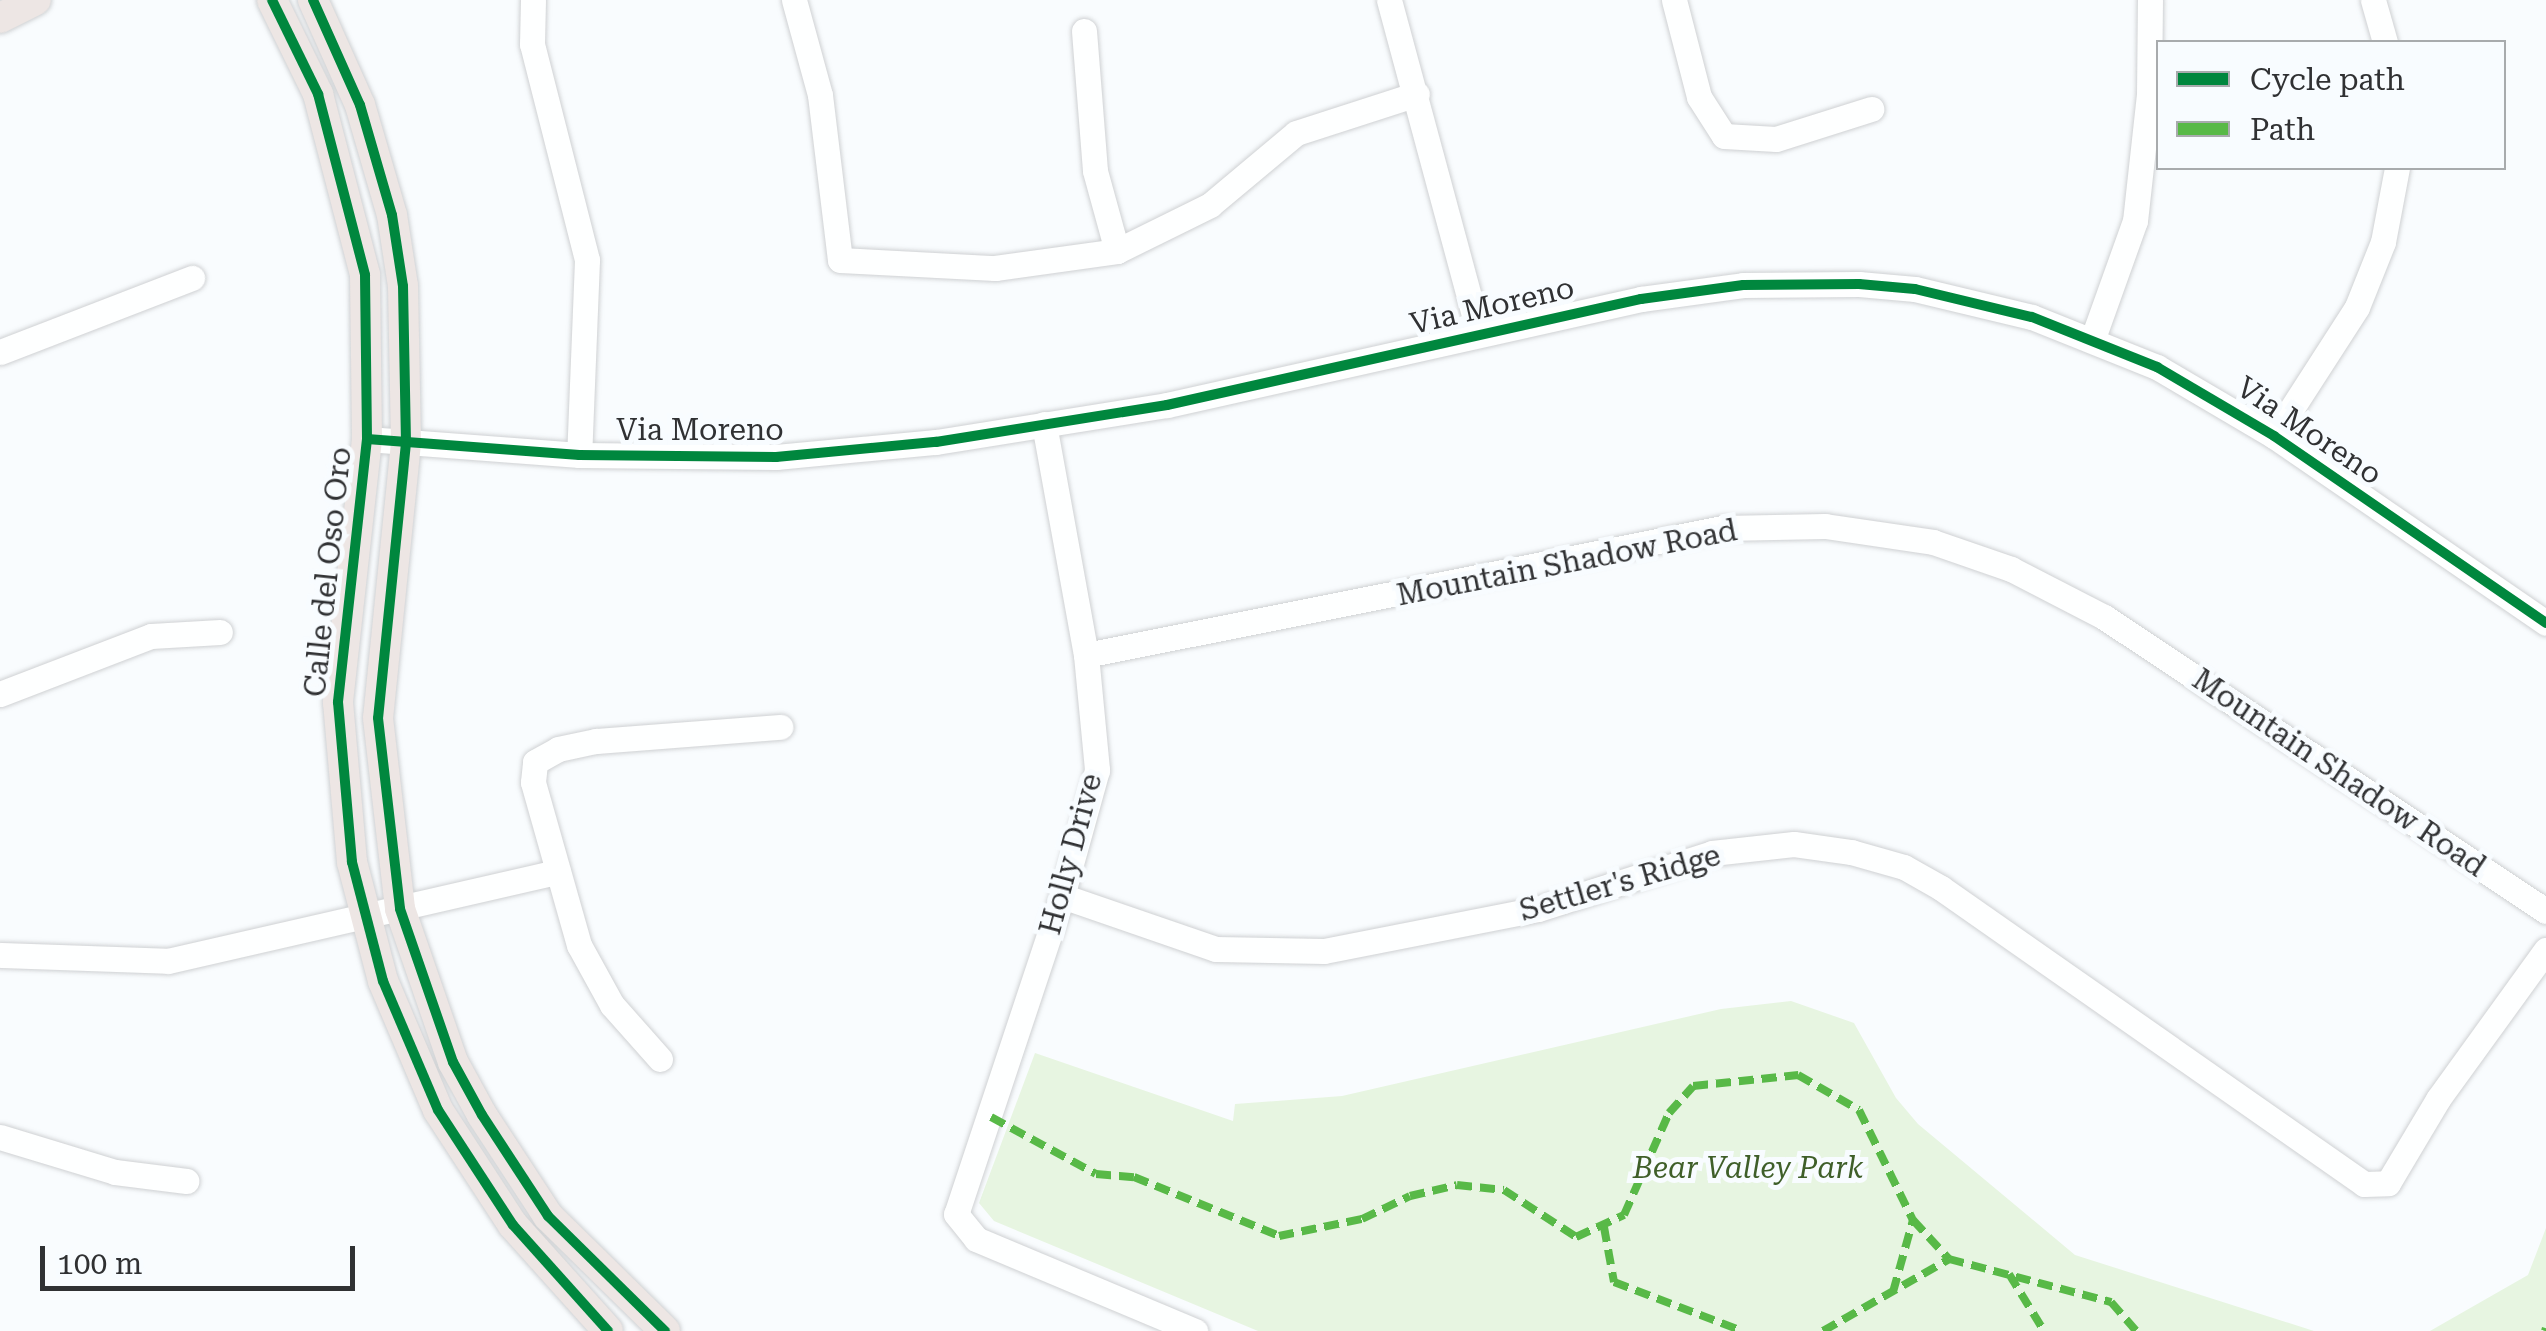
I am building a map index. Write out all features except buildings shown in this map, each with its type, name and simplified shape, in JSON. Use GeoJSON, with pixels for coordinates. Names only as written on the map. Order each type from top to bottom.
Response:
{"type":"FeatureCollection","features":[{"type":"Feature","properties":{"kind":"main road"},"geometry":{"type":"LineString","coordinates":[[0,18],[36,0]]}},
{"type":"Feature","properties":{"kind":"main road","name":"Calle del Oso Oro"},"geometry":{"type":"LineString","coordinates":[[272,0],[318,94],[357,224],[368,300],[368,438],[338,702],[346,825],[366,916],[383,980],[438,1110],[513,1225],[608,1331]]}},
{"type":"Feature","properties":{"kind":"main road","name":"Calle del Oso Oro"},"geometry":{"type":"LineString","coordinates":[[313,0],[360,105],[392,215],[403,286],[406,444],[378,718],[400,909],[454,1062],[482,1115],[548,1216],[631,1321],[665,1331]]}},
{"type":"Feature","properties":{"kind":"street"},"geometry":{"type":"LineString","coordinates":[[533,0],[532,44],[587,260],[579,454]]}},
{"type":"Feature","properties":{"kind":"street"},"geometry":{"type":"LineString","coordinates":[[794,0],[820,95],[840,260],[995,268],[1118,251],[1210,204],[1296,133],[1417,94]]}},
{"type":"Feature","properties":{"kind":"street"},"geometry":{"type":"LineString","coordinates":[[1390,0],[1479,334]]}},
{"type":"Feature","properties":{"kind":"street"},"geometry":{"type":"LineString","coordinates":[[1674,0],[1699,97],[1724,136],[1776,139],[1872,109]]}},
{"type":"Feature","properties":{"kind":"street"},"geometry":{"type":"LineString","coordinates":[[2093,338],[2136,221],[2150,94],[2150,0]]}},
{"type":"Feature","properties":{"kind":"street"},"geometry":{"type":"LineString","coordinates":[[2373,0],[2385,40]]}},
{"type":"Feature","properties":{"kind":"street"},"geometry":{"type":"LineString","coordinates":[[1084,31],[1096,170],[1118,251]]}},
{"type":"Feature","properties":{"kind":"street"},"geometry":{"type":"LineString","coordinates":[[2274,436],[2357,307],[2383,242],[2397,170]]}},
{"type":"Feature","properties":{"kind":"street"},"geometry":{"type":"LineString","coordinates":[[0,352],[192,278]]}},
{"type":"Feature","properties":{"kind":"street","name":"Via Moreno"},"geometry":{"type":"LineString","coordinates":[[368,438],[406,444],[579,454],[776,456],[1044,424],[1184,402],[1642,299],[1743,285],[1820,284],[1933,293],[2093,338],[2199,388],[2546,623]]}},
{"type":"Feature","properties":{"kind":"street","name":"Holly Drive"},"geometry":{"type":"LineString","coordinates":[[1044,424],[1086,655],[1097,770],[1062,896],[956,1214],[990,1246],[1195,1331]]}},
{"type":"Feature","properties":{"kind":"street","name":"Mountain Shadow Road"},"geometry":{"type":"LineString","coordinates":[[1086,655],[1723,528],[1826,526],[1933,542],[2011,569],[2104,616],[2546,911]]}},
{"type":"Feature","properties":{"kind":"street"},"geometry":{"type":"LineString","coordinates":[[0,694],[151,636],[220,632]]}},
{"type":"Feature","properties":{"kind":"street"},"geometry":{"type":"LineString","coordinates":[[660,1059],[612,1005],[579,945],[533,782],[535,762],[558,748],[596,741],[780,728]]}},
{"type":"Feature","properties":{"kind":"street","name":"Settler's Ridge"},"geometry":{"type":"LineString","coordinates":[[1062,896],[1216,949],[1324,951],[1538,909],[1712,852],[1794,844],[1852,852],[1904,868],[1941,888],[2327,1162],[2364,1184],[2388,1183],[2438,1099],[2546,950]]}},
{"type":"Feature","properties":{"kind":"street"},"geometry":{"type":"LineString","coordinates":[[0,956],[168,960],[558,872]]}},
{"type":"Feature","properties":{"kind":"street"},"geometry":{"type":"LineString","coordinates":[[0,1137],[114,1172],[186,1181]]}},
{"type":"Feature","properties":{"kind":"green space","name":"Bear Valley Park"},"geometry":{"type":"Polygon","coordinates":[[[1791,1001],[1854,1023],[1896,1098],[1918,1124],[2075,1255],[2314,1331],[1258,1331],[994,1221],[979,1203],[1035,1053],[1233,1121],[1235,1104],[1342,1096],[1721,1009],[1791,1001]]]}},
{"type":"Feature","properties":{"kind":"green space"},"geometry":{"type":"Polygon","coordinates":[[[2546,1228],[2546,1331],[2430,1331],[2528,1275],[2546,1228]]]}},
{"type":"Feature","properties":{"kind":"marked path"},"geometry":{"type":"LineString","coordinates":[[991,1117],[1096,1174],[1134,1177],[1279,1236],[1362,1219],[1410,1196],[1457,1185],[1504,1190],[1576,1237],[1624,1215],[1669,1113],[1693,1086],[1798,1075],[1859,1110],[1913,1220],[1949,1259],[2111,1302],[2136,1331]]}},
{"type":"Feature","properties":{"kind":"marked path"},"geometry":{"type":"LineString","coordinates":[[1893,1292],[1913,1220]]}},
{"type":"Feature","properties":{"kind":"marked path"},"geometry":{"type":"LineString","coordinates":[[1604,1227],[1614,1282],[1742,1331]]}},
{"type":"Feature","properties":{"kind":"marked path"},"geometry":{"type":"LineString","coordinates":[[1823,1331],[1949,1259]]}},
{"type":"Feature","properties":{"kind":"marked path"},"geometry":{"type":"LineString","coordinates":[[2009,1274],[2044,1331]]}},
{"type":"Feature","properties":{"kind":"cycle path"},"geometry":{"type":"LineString","coordinates":[[272,0],[318,94],[365,275],[367,439],[338,702],[352,862],[383,981],[438,1110],[513,1225],[608,1331]]}},
{"type":"Feature","properties":{"kind":"cycle path"},"geometry":{"type":"LineString","coordinates":[[313,0],[360,105],[392,215],[403,286],[406,443],[378,718],[400,909],[453,1062],[482,1115],[548,1216],[665,1331]]}},
{"type":"Feature","properties":{"kind":"cycle path"},"geometry":{"type":"LineString","coordinates":[[367,439],[579,455],[776,457],[936,442],[1167,405],[1641,299],[1743,285],[1859,284],[1915,289],[2032,317],[2157,367],[2274,436],[2546,623]]}}]}
